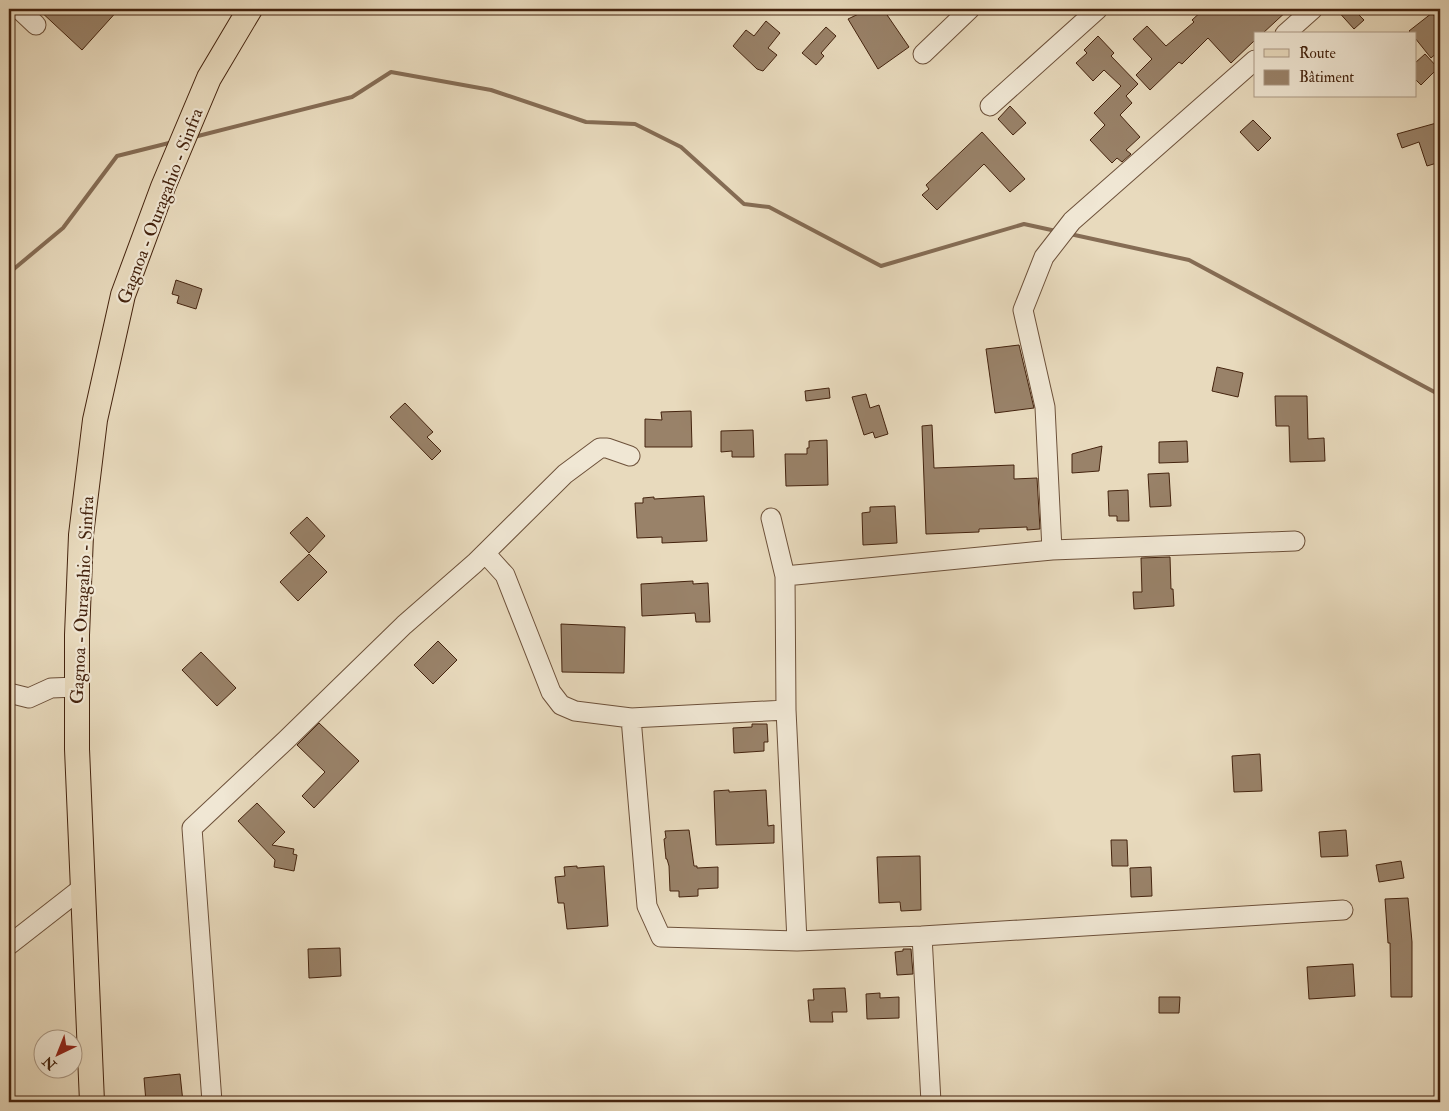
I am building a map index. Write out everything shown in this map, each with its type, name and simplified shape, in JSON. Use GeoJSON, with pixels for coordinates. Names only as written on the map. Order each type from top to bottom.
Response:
{"type":"FeatureCollection","features":[{"type":"Feature","properties":{"kind":"main road","name":"Gagnoa - Ouragahio - Sinfra"},"geometry":{"type":"LineString","coordinates":[[92,1102],[82,888],[76,687],[81,535],[95,420],[124,295],[163,187],[209,78],[250,9]]}},
{"type":"Feature","properties":{"kind":"street"},"geometry":{"type":"LineString","coordinates":[[19,9],[36,25]]}},
{"type":"Feature","properties":{"kind":"street"},"geometry":{"type":"LineString","coordinates":[[923,54],[970,9]]}},
{"type":"Feature","properties":{"kind":"street"},"geometry":{"type":"LineString","coordinates":[[990,106],[1098,9]]}},
{"type":"Feature","properties":{"kind":"street"},"geometry":{"type":"LineString","coordinates":[[1287,32],[1313,9]]}},
{"type":"Feature","properties":{"kind":"street"},"geometry":{"type":"LineString","coordinates":[[1052,550],[1045,407],[1023,310],[1044,257],[1072,221],[1254,61]]}},
{"type":"Feature","properties":{"kind":"street"},"geometry":{"type":"LineString","coordinates":[[212,1102],[192,828],[404,625],[485,553],[565,474],[600,448],[607,448],[630,456]]}},
{"type":"Feature","properties":{"kind":"street"},"geometry":{"type":"LineString","coordinates":[[771,518],[785,576],[786,710],[796,941]]}},
{"type":"Feature","properties":{"kind":"street"},"geometry":{"type":"LineString","coordinates":[[785,576],[1052,550],[1295,541]]}},
{"type":"Feature","properties":{"kind":"street"},"geometry":{"type":"LineString","coordinates":[[485,553],[505,575],[551,692],[561,705],[575,711],[631,718],[786,710]]}},
{"type":"Feature","properties":{"kind":"street"},"geometry":{"type":"LineString","coordinates":[[9,694],[29,698],[51,688],[76,687]]}},
{"type":"Feature","properties":{"kind":"street"},"geometry":{"type":"LineString","coordinates":[[631,718],[647,906],[661,937],[796,941],[922,936],[1342,910]]}},
{"type":"Feature","properties":{"kind":"street"},"geometry":{"type":"LineString","coordinates":[[9,945],[82,888]]}},
{"type":"Feature","properties":{"kind":"street"},"geometry":{"type":"LineString","coordinates":[[922,936],[931,1102]]}},
{"type":"Feature","properties":{"kind":"building"},"geometry":{"type":"Polygon","coordinates":[[[38,9],[119,9],[82,50],[38,9]]]}},
{"type":"Feature","properties":{"kind":"building"},"geometry":{"type":"Polygon","coordinates":[[[869,9],[883,9],[909,47],[878,69],[848,19],[869,9]]]}},
{"type":"Feature","properties":{"kind":"building"},"geometry":{"type":"Polygon","coordinates":[[[1204,9],[1233,9],[1239,15],[1246,9],[1289,9],[1264,32],[1254,32],[1254,41],[1231,63],[1208,38],[1182,64],[1179,62],[1150,90],[1136,75],[1152,59],[1133,39],[1147,26],[1166,46],[1194,22],[1192,20],[1204,9]]]}},
{"type":"Feature","properties":{"kind":"building"},"geometry":{"type":"Polygon","coordinates":[[[1336,9],[1353,9],[1364,20],[1354,29],[1336,9]]]}},
{"type":"Feature","properties":{"kind":"building"},"geometry":{"type":"Polygon","coordinates":[[[1432,13],[1440,24],[1440,50],[1431,58],[1416,39],[1416,32],[1409,31],[1432,13]]]}},
{"type":"Feature","properties":{"kind":"building"},"geometry":{"type":"Polygon","coordinates":[[[766,21],[780,33],[768,48],[777,55],[763,71],[757,69],[733,46],[746,30],[754,36],[766,21]]]}},
{"type":"Feature","properties":{"kind":"building"},"geometry":{"type":"Polygon","coordinates":[[[826,27],[836,36],[821,53],[824,56],[816,65],[802,53],[826,27]]]}},
{"type":"Feature","properties":{"kind":"building"},"geometry":{"type":"Polygon","coordinates":[[[1098,36],[1114,53],[1111,56],[1138,84],[1126,96],[1132,103],[1120,115],[1140,137],[1126,150],[1131,154],[1122,162],[1117,158],[1112,163],[1090,140],[1105,125],[1094,113],[1121,86],[1104,70],[1093,81],[1076,63],[1087,53],[1084,50],[1098,36]]]}},
{"type":"Feature","properties":{"kind":"building"},"geometry":{"type":"Polygon","coordinates":[[[1425,54],[1438,68],[1421,85],[1416,80],[1416,62],[1425,54]]]}},
{"type":"Feature","properties":{"kind":"building"},"geometry":{"type":"Polygon","coordinates":[[[1010,106],[1026,123],[1013,135],[998,119],[1010,106]]]}},
{"type":"Feature","properties":{"kind":"building"},"geometry":{"type":"Polygon","coordinates":[[[1253,120],[1271,138],[1258,151],[1240,132],[1253,120]]]}},
{"type":"Feature","properties":{"kind":"building"},"geometry":{"type":"Polygon","coordinates":[[[1440,122],[1440,162],[1427,166],[1419,142],[1402,148],[1397,134],[1440,122]]]}},
{"type":"Feature","properties":{"kind":"building"},"geometry":{"type":"Polygon","coordinates":[[[982,132],[1025,179],[1010,192],[984,164],[937,210],[922,195],[929,189],[926,185],[982,132]]]}},
{"type":"Feature","properties":{"kind":"building"},"geometry":{"type":"Polygon","coordinates":[[[176,280],[202,289],[196,309],[177,303],[179,296],[172,294],[176,280]]]}},
{"type":"Feature","properties":{"kind":"building"},"geometry":{"type":"Polygon","coordinates":[[[1019,345],[1034,408],[995,413],[986,349],[1019,345]]]}},
{"type":"Feature","properties":{"kind":"building"},"geometry":{"type":"Polygon","coordinates":[[[1217,367],[1243,373],[1238,397],[1212,391],[1217,367]]]}},
{"type":"Feature","properties":{"kind":"building"},"geometry":{"type":"Polygon","coordinates":[[[829,388],[830,398],[806,401],[805,391],[829,388]]]}},
{"type":"Feature","properties":{"kind":"building"},"geometry":{"type":"Polygon","coordinates":[[[866,394],[870,408],[879,405],[888,434],[875,438],[873,432],[864,435],[852,397],[866,394]]]}},
{"type":"Feature","properties":{"kind":"building"},"geometry":{"type":"Polygon","coordinates":[[[1275,396],[1307,396],[1308,439],[1324,438],[1325,461],[1290,462],[1289,426],[1276,426],[1275,396]]]}},
{"type":"Feature","properties":{"kind":"building"},"geometry":{"type":"Polygon","coordinates":[[[405,403],[433,432],[427,437],[441,451],[432,460],[390,417],[405,403]]]}},
{"type":"Feature","properties":{"kind":"building"},"geometry":{"type":"Polygon","coordinates":[[[691,411],[692,447],[645,447],[645,419],[662,420],[661,412],[691,411]]]}},
{"type":"Feature","properties":{"kind":"building"},"geometry":{"type":"Polygon","coordinates":[[[932,425],[934,468],[1014,465],[1014,479],[1037,478],[1040,529],[1027,530],[1027,527],[979,529],[979,532],[926,534],[922,426],[932,425]]]}},
{"type":"Feature","properties":{"kind":"building"},"geometry":{"type":"Polygon","coordinates":[[[753,430],[754,457],[732,457],[732,451],[721,452],[721,431],[753,430]]]}},
{"type":"Feature","properties":{"kind":"building"},"geometry":{"type":"Polygon","coordinates":[[[827,440],[828,485],[786,486],[785,454],[807,454],[809,441],[827,440]]]}},
{"type":"Feature","properties":{"kind":"building"},"geometry":{"type":"Polygon","coordinates":[[[1187,441],[1188,462],[1159,463],[1159,442],[1187,441]]]}},
{"type":"Feature","properties":{"kind":"building"},"geometry":{"type":"Polygon","coordinates":[[[1102,446],[1099,471],[1072,473],[1072,454],[1102,446]]]}},
{"type":"Feature","properties":{"kind":"building"},"geometry":{"type":"Polygon","coordinates":[[[1169,473],[1171,506],[1150,507],[1148,474],[1169,473]]]}},
{"type":"Feature","properties":{"kind":"building"},"geometry":{"type":"Polygon","coordinates":[[[1128,490],[1129,521],[1117,521],[1117,516],[1109,516],[1108,491],[1128,490]]]}},
{"type":"Feature","properties":{"kind":"building"},"geometry":{"type":"Polygon","coordinates":[[[704,496],[707,541],[662,543],[662,537],[637,538],[635,503],[643,503],[643,498],[704,496]]]}},
{"type":"Feature","properties":{"kind":"building"},"geometry":{"type":"Polygon","coordinates":[[[895,506],[897,543],[863,545],[862,513],[870,512],[870,507],[895,506]]]}},
{"type":"Feature","properties":{"kind":"building"},"geometry":{"type":"Polygon","coordinates":[[[307,517],[325,536],[309,553],[290,533],[307,517]]]}},
{"type":"Feature","properties":{"kind":"building"},"geometry":{"type":"Polygon","coordinates":[[[309,554],[327,572],[298,601],[280,582],[309,554]]]}},
{"type":"Feature","properties":{"kind":"building"},"geometry":{"type":"Polygon","coordinates":[[[1170,557],[1171,589],[1173,589],[1174,606],[1134,609],[1133,592],[1142,592],[1141,558],[1170,557]]]}},
{"type":"Feature","properties":{"kind":"building"},"geometry":{"type":"Polygon","coordinates":[[[693,581],[693,584],[708,583],[710,622],[696,622],[695,613],[642,616],[641,584],[693,581]]]}},
{"type":"Feature","properties":{"kind":"building"},"geometry":{"type":"Polygon","coordinates":[[[561,624],[625,627],[624,673],[562,672],[561,624]]]}},
{"type":"Feature","properties":{"kind":"building"},"geometry":{"type":"Polygon","coordinates":[[[438,641],[457,660],[433,684],[414,665],[438,641]]]}},
{"type":"Feature","properties":{"kind":"building"},"geometry":{"type":"Polygon","coordinates":[[[201,652],[236,688],[217,706],[182,670],[201,652]]]}},
{"type":"Feature","properties":{"kind":"building"},"geometry":{"type":"Polygon","coordinates":[[[319,723],[359,761],[314,808],[302,796],[325,772],[297,745],[319,723]]]}},
{"type":"Feature","properties":{"kind":"building"},"geometry":{"type":"Polygon","coordinates":[[[752,724],[767,724],[768,742],[764,742],[764,751],[734,753],[733,728],[752,727],[752,724]]]}},
{"type":"Feature","properties":{"kind":"building"},"geometry":{"type":"Polygon","coordinates":[[[1260,754],[1262,791],[1234,792],[1232,756],[1260,754]]]}},
{"type":"Feature","properties":{"kind":"building"},"geometry":{"type":"Polygon","coordinates":[[[729,790],[729,792],[766,790],[768,826],[774,825],[774,843],[716,845],[714,791],[729,790]]]}},
{"type":"Feature","properties":{"kind":"building"},"geometry":{"type":"Polygon","coordinates":[[[257,803],[285,832],[272,845],[294,849],[293,854],[297,855],[294,871],[274,867],[275,860],[238,821],[257,803]]]}},
{"type":"Feature","properties":{"kind":"building"},"geometry":{"type":"Polygon","coordinates":[[[689,830],[694,866],[697,866],[697,868],[718,867],[718,888],[698,889],[698,896],[679,897],[679,891],[670,891],[669,866],[666,859],[664,839],[666,838],[665,831],[689,830]]]}},
{"type":"Feature","properties":{"kind":"building"},"geometry":{"type":"Polygon","coordinates":[[[1346,830],[1348,856],[1321,857],[1319,832],[1346,830]]]}},
{"type":"Feature","properties":{"kind":"building"},"geometry":{"type":"Polygon","coordinates":[[[1111,840],[1127,840],[1128,866],[1112,866],[1111,840]]]}},
{"type":"Feature","properties":{"kind":"building"},"geometry":{"type":"Polygon","coordinates":[[[920,856],[921,910],[901,911],[900,902],[879,903],[877,857],[920,856]]]}},
{"type":"Feature","properties":{"kind":"building"},"geometry":{"type":"Polygon","coordinates":[[[1401,861],[1404,878],[1379,882],[1376,865],[1401,861]]]}},
{"type":"Feature","properties":{"kind":"building"},"geometry":{"type":"Polygon","coordinates":[[[577,866],[577,868],[604,866],[608,926],[567,929],[564,903],[558,903],[555,877],[565,876],[564,867],[577,866]]]}},
{"type":"Feature","properties":{"kind":"building"},"geometry":{"type":"Polygon","coordinates":[[[1151,867],[1152,896],[1131,897],[1130,868],[1151,867]]]}},
{"type":"Feature","properties":{"kind":"building"},"geometry":{"type":"Polygon","coordinates":[[[1408,898],[1412,942],[1412,997],[1391,997],[1390,943],[1388,943],[1385,899],[1408,898]]]}},
{"type":"Feature","properties":{"kind":"building"},"geometry":{"type":"Polygon","coordinates":[[[340,948],[341,976],[309,978],[308,949],[340,948]]]}},
{"type":"Feature","properties":{"kind":"building"},"geometry":{"type":"Polygon","coordinates":[[[903,949],[911,949],[913,974],[897,975],[895,952],[903,951],[903,949]]]}},
{"type":"Feature","properties":{"kind":"building"},"geometry":{"type":"Polygon","coordinates":[[[1353,964],[1355,996],[1309,999],[1307,967],[1353,964]]]}},
{"type":"Feature","properties":{"kind":"building"},"geometry":{"type":"Polygon","coordinates":[[[845,988],[847,1012],[832,1012],[833,1022],[810,1022],[808,1000],[814,1000],[813,989],[845,988]]]}},
{"type":"Feature","properties":{"kind":"building"},"geometry":{"type":"Polygon","coordinates":[[[880,993],[880,998],[899,997],[899,1018],[867,1019],[866,994],[880,993]]]}},
{"type":"Feature","properties":{"kind":"building"},"geometry":{"type":"Polygon","coordinates":[[[1159,997],[1180,997],[1179,1013],[1159,1013],[1159,997]]]}},
{"type":"Feature","properties":{"kind":"building"},"geometry":{"type":"Polygon","coordinates":[[[180,1074],[183,1102],[146,1102],[144,1078],[180,1074]]]}},
{"type":"Feature","properties":{"kind":"waterway"},"geometry":{"type":"LineString","coordinates":[[194,137],[352,97],[391,72],[491,90],[586,122],[635,124],[681,147],[744,204],[769,207],[881,266],[1024,224],[1056,231]]}},
{"type":"Feature","properties":{"kind":"waterway"},"geometry":{"type":"LineString","coordinates":[[9,273],[63,228],[117,156],[173,142]]}},
{"type":"Feature","properties":{"kind":"waterway"},"geometry":{"type":"LineString","coordinates":[[1070,234],[1189,260],[1440,395]]}}]}
